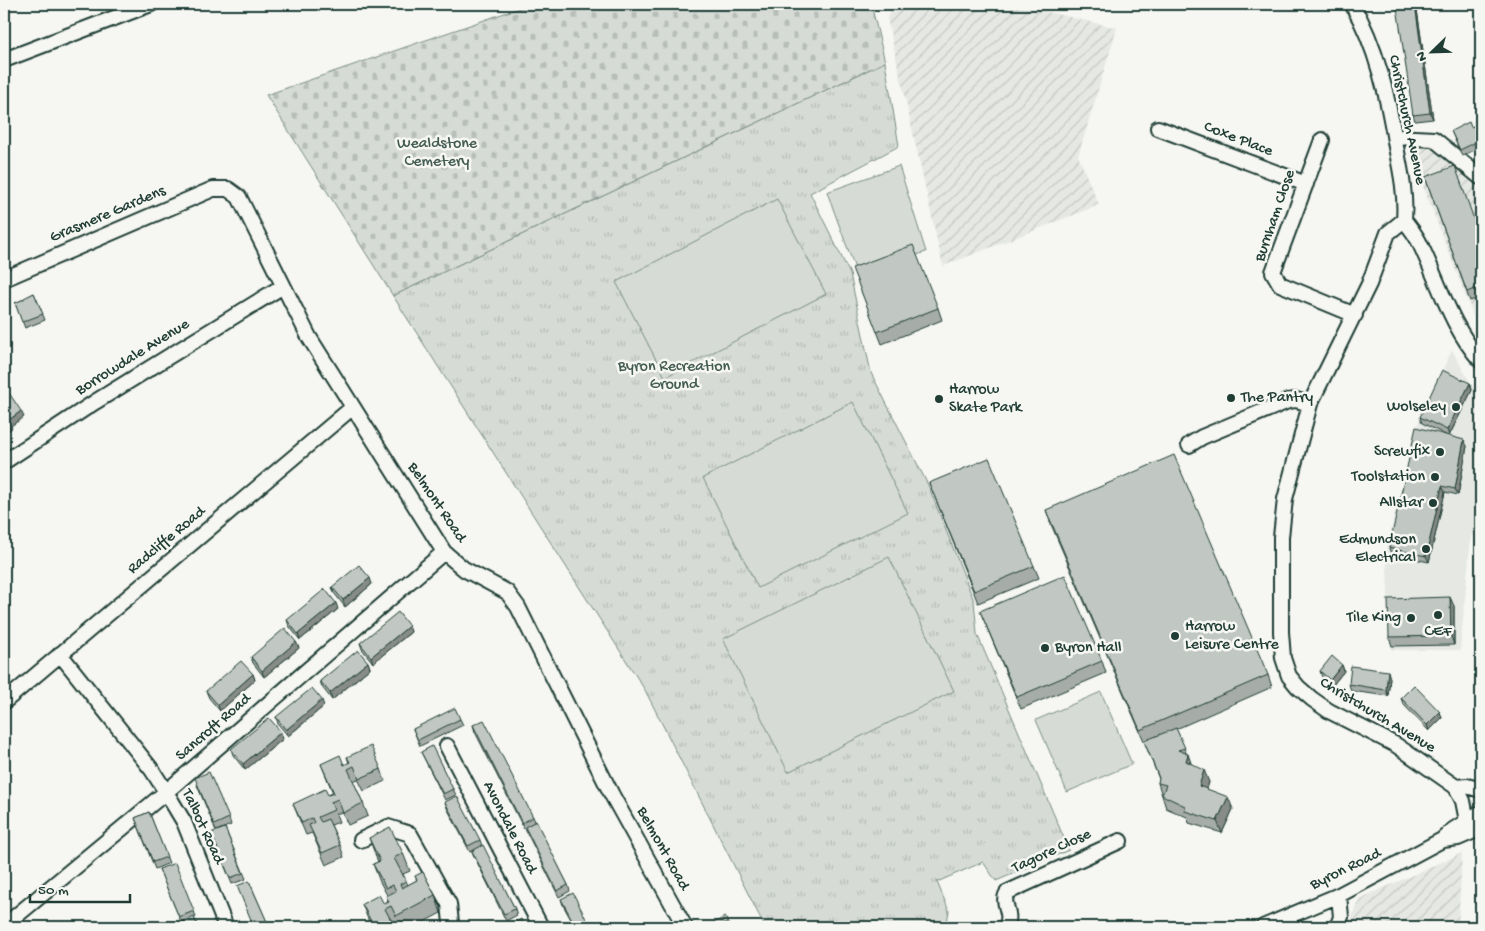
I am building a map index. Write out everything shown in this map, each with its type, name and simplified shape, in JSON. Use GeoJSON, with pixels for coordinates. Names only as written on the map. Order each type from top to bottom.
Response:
{"type":"FeatureCollection","features":[{"type":"Feature","properties":{"kind":"street"},"geometry":{"type":"LineString","coordinates":[[4,60],[151,4]]}},
{"type":"Feature","properties":{"kind":"street","name":"Christchurch Avenue"},"geometry":{"type":"LineString","coordinates":[[1352,4],[1366,32],[1386,95],[1405,198],[1404,220],[1388,233],[1369,284],[1310,404],[1285,499],[1281,537],[1281,632],[1285,666],[1298,687],[1323,707],[1396,745],[1456,787],[1467,786],[1481,790]]}},
{"type":"Feature","properties":{"kind":"street","name":"Coxe Place"},"geometry":{"type":"LineString","coordinates":[[1158,128],[1306,184]]}},
{"type":"Feature","properties":{"kind":"street"},"geometry":{"type":"LineString","coordinates":[[1395,137],[1434,139],[1481,176]]}},
{"type":"Feature","properties":{"kind":"street","name":"Burnham Close"},"geometry":{"type":"LineString","coordinates":[[1322,140],[1273,272],[1280,284],[1354,315]]}},
{"type":"Feature","properties":{"kind":"street","name":"Grasmere Gardens"},"geometry":{"type":"LineString","coordinates":[[4,279],[213,189],[228,189]]}},
{"type":"Feature","properties":{"kind":"street","name":"Belmont Road"},"geometry":{"type":"LineString","coordinates":[[228,189],[239,197],[309,336],[444,552],[464,569],[506,592],[518,607],[612,795],[685,927]]}},
{"type":"Feature","properties":{"kind":"street"},"geometry":{"type":"LineString","coordinates":[[1404,220],[1420,244],[1448,311],[1468,346],[1481,361]]}},
{"type":"Feature","properties":{"kind":"street","name":"Borrowdale Avenue"},"geometry":{"type":"LineString","coordinates":[[4,462],[103,397],[283,286]]}},
{"type":"Feature","properties":{"kind":"street"},"geometry":{"type":"LineString","coordinates":[[1189,445],[1202,437],[1288,402],[1296,400],[1310,404]]}},
{"type":"Feature","properties":{"kind":"street","name":"Radcliffe Road"},"geometry":{"type":"LineString","coordinates":[[4,702],[353,407]]}},
{"type":"Feature","properties":{"kind":"street","name":"Sancroft Road"},"geometry":{"type":"LineString","coordinates":[[4,926],[166,792],[444,552]]}},
{"type":"Feature","properties":{"kind":"street","name":"Talbot Road"},"geometry":{"type":"LineString","coordinates":[[60,654],[152,770],[166,792],[184,822],[226,927]]}},
{"type":"Feature","properties":{"kind":"street","name":"Avondale Road"},"geometry":{"type":"LineString","coordinates":[[447,746],[540,927]]}},
{"type":"Feature","properties":{"kind":"street"},"geometry":{"type":"LineString","coordinates":[[1456,787],[1463,801],[1477,815]]}},
{"type":"Feature","properties":{"kind":"street","name":"Byron Road"},"geometry":{"type":"LineString","coordinates":[[1263,927],[1339,895],[1442,840],[1453,830],[1477,815]]}},
{"type":"Feature","properties":{"kind":"street"},"geometry":{"type":"LineString","coordinates":[[361,840],[388,827],[410,834],[450,904],[450,927]]}},
{"type":"Feature","properties":{"kind":"street","name":"Byron Road"},"geometry":{"type":"LineString","coordinates":[[1442,840],[1458,838],[1481,828]]}},
{"type":"Feature","properties":{"kind":"street","name":"Tagore Close"},"geometry":{"type":"LineString","coordinates":[[1005,927],[1008,925],[1009,912],[1004,900],[1008,892],[1120,840]]}},
{"type":"Feature","properties":{"kind":"street"},"geometry":{"type":"LineString","coordinates":[[1337,927],[1341,917],[1339,895]]}},
{"type":"Feature","properties":{"kind":"shaded area"},"geometry":{"type":"Polygon","coordinates":[[[894,4],[1013,4],[1117,28],[1078,156],[1099,205],[943,266],[887,18],[894,4]]]}},
{"type":"Feature","properties":{"kind":"shaded area"},"geometry":{"type":"Polygon","coordinates":[[[1407,145],[1433,145],[1481,185],[1481,329],[1477,325],[1407,145]]]}},
{"type":"Feature","properties":{"kind":"shaded area"},"geometry":{"type":"Polygon","coordinates":[[[1452,350],[1481,402],[1481,534],[1471,536],[1460,650],[1391,650],[1386,551],[1417,426],[1452,350]]]}},
{"type":"Feature","properties":{"kind":"shaded area"},"geometry":{"type":"Polygon","coordinates":[[[1462,853],[1458,927],[1348,927],[1359,899],[1462,853]]]}},
{"type":"Feature","properties":{"kind":"green space","name":"Wealdstone Cemetery"},"geometry":{"type":"Polygon","coordinates":[[[531,4],[871,4],[885,62],[393,296],[266,95],[531,4]]]}},
{"type":"Feature","properties":{"kind":"green space","name":"Byron Recreation Ground"},"geometry":{"type":"Polygon","coordinates":[[[885,62],[899,146],[810,193],[850,274],[871,373],[928,485],[974,601],[977,634],[1069,850],[996,881],[983,862],[937,882],[949,911],[946,927],[765,927],[645,690],[393,296],[885,62]]]}},
{"type":"Feature","properties":{"kind":"green space"},"geometry":{"type":"Polygon","coordinates":[[[899,166],[926,252],[857,274],[827,192],[899,166]]]}},
{"type":"Feature","properties":{"kind":"green space"},"geometry":{"type":"Polygon","coordinates":[[[777,199],[826,294],[665,377],[616,282],[777,199]]]}},
{"type":"Feature","properties":{"kind":"green space"},"geometry":{"type":"Polygon","coordinates":[[[853,402],[908,513],[758,588],[703,478],[853,402]]]}},
{"type":"Feature","properties":{"kind":"green space"},"geometry":{"type":"Polygon","coordinates":[[[889,557],[954,691],[788,772],[723,639],[889,557]]]}},
{"type":"Feature","properties":{"kind":"green space"},"geometry":{"type":"Polygon","coordinates":[[[1101,692],[1132,764],[1067,792],[1036,720],[1101,692]]]}},
{"type":"Feature","properties":{"kind":"building"},"geometry":{"type":"Polygon","coordinates":[[[1415,4],[1430,113],[1413,115],[1397,7],[1415,4]]]}},
{"type":"Feature","properties":{"kind":"building"},"geometry":{"type":"Polygon","coordinates":[[[1469,122],[1471,127],[1481,122],[1481,144],[1478,141],[1460,150],[1451,131],[1469,122]]]}},
{"type":"Feature","properties":{"kind":"building"},"geometry":{"type":"Polygon","coordinates":[[[1455,166],[1481,239],[1481,286],[1467,292],[1425,177],[1455,166]]]}},
{"type":"Feature","properties":{"kind":"building"},"geometry":{"type":"Polygon","coordinates":[[[913,245],[938,308],[877,332],[852,268],[913,245]]]}},
{"type":"Feature","properties":{"kind":"building"},"geometry":{"type":"Polygon","coordinates":[[[34,293],[43,314],[22,322],[15,303],[34,293]]]}},
{"type":"Feature","properties":{"kind":"building"},"geometry":{"type":"Polygon","coordinates":[[[1442,370],[1470,383],[1447,430],[1420,417],[1442,370]]]}},
{"type":"Feature","properties":{"kind":"building"},"geometry":{"type":"Polygon","coordinates":[[[7,390],[21,411],[4,426],[4,391],[7,390]]]}},
{"type":"Feature","properties":{"kind":"building"},"geometry":{"type":"Polygon","coordinates":[[[1416,427],[1464,440],[1455,489],[1442,486],[1426,556],[1389,548],[1416,427]]]}},
{"type":"Feature","properties":{"kind":"building","name":"Harrow Leisure Centre"},"geometry":{"type":"Polygon","coordinates":[[[1174,455],[1268,675],[1140,730],[1046,510],[1174,455]]]}},
{"type":"Feature","properties":{"kind":"building"},"geometry":{"type":"Polygon","coordinates":[[[989,458],[1034,566],[974,591],[929,483],[989,458]]]}},
{"type":"Feature","properties":{"kind":"building"},"geometry":{"type":"Polygon","coordinates":[[[359,565],[370,578],[343,600],[332,587],[359,565]]]}},
{"type":"Feature","properties":{"kind":"building","name":"Byron Hall"},"geometry":{"type":"Polygon","coordinates":[[[1065,575],[1102,661],[1017,697],[980,611],[1065,575]]]}},
{"type":"Feature","properties":{"kind":"building"},"geometry":{"type":"Polygon","coordinates":[[[325,589],[336,603],[298,634],[287,620],[325,589]]]}},
{"type":"Feature","properties":{"kind":"building"},"geometry":{"type":"Polygon","coordinates":[[[1450,597],[1451,636],[1389,637],[1388,599],[1450,597]]]}},
{"type":"Feature","properties":{"kind":"building"},"geometry":{"type":"Polygon","coordinates":[[[398,612],[409,626],[371,657],[360,643],[398,612]]]}},
{"type":"Feature","properties":{"kind":"building"},"geometry":{"type":"Polygon","coordinates":[[[285,628],[296,642],[262,671],[251,657],[285,628]]]}},
{"type":"Feature","properties":{"kind":"building"},"geometry":{"type":"Polygon","coordinates":[[[358,650],[368,662],[330,693],[320,681],[358,650]]]}},
{"type":"Feature","properties":{"kind":"building"},"geometry":{"type":"Polygon","coordinates":[[[1332,656],[1342,665],[1330,680],[1320,671],[1332,656]]]}},
{"type":"Feature","properties":{"kind":"building"},"geometry":{"type":"Polygon","coordinates":[[[241,661],[253,674],[218,705],[206,691],[241,661]]]}},
{"type":"Feature","properties":{"kind":"building"},"geometry":{"type":"Polygon","coordinates":[[[1351,666],[1388,671],[1386,690],[1349,684],[1351,666]]]}},
{"type":"Feature","properties":{"kind":"building"},"geometry":{"type":"Polygon","coordinates":[[[1414,685],[1440,712],[1427,725],[1401,698],[1414,685]]]}},
{"type":"Feature","properties":{"kind":"building"},"geometry":{"type":"Polygon","coordinates":[[[312,688],[322,700],[286,730],[276,717],[312,688]]]}},
{"type":"Feature","properties":{"kind":"building"},"geometry":{"type":"Polygon","coordinates":[[[455,708],[460,719],[418,740],[413,729],[455,708]]]}},
{"type":"Feature","properties":{"kind":"building"},"geometry":{"type":"Polygon","coordinates":[[[269,718],[281,732],[243,764],[231,749],[269,718]]]}},
{"type":"Feature","properties":{"kind":"building"},"geometry":{"type":"Polygon","coordinates":[[[484,720],[533,817],[522,823],[473,725],[484,720]]]}},
{"type":"Feature","properties":{"kind":"building"},"geometry":{"type":"Polygon","coordinates":[[[1176,728],[1185,748],[1178,750],[1188,754],[1186,761],[1204,770],[1199,786],[1228,797],[1217,821],[1185,811],[1185,806],[1162,795],[1166,785],[1158,783],[1159,778],[1144,741],[1176,728]]]}},
{"type":"Feature","properties":{"kind":"building"},"geometry":{"type":"Polygon","coordinates":[[[1481,741],[1481,768],[1479,767],[1481,741]]]}},
{"type":"Feature","properties":{"kind":"building"},"geometry":{"type":"Polygon","coordinates":[[[371,746],[381,769],[359,779],[354,766],[348,769],[363,803],[343,813],[338,799],[331,802],[334,810],[318,817],[321,822],[328,819],[340,845],[322,853],[309,825],[314,823],[312,818],[302,823],[293,804],[325,789],[328,795],[334,793],[321,764],[340,755],[344,765],[350,762],[347,757],[371,746]]]}},
{"type":"Feature","properties":{"kind":"building"},"geometry":{"type":"Polygon","coordinates":[[[432,746],[453,789],[443,794],[421,752],[432,746]]]}},
{"type":"Feature","properties":{"kind":"building"},"geometry":{"type":"Polygon","coordinates":[[[209,772],[229,818],[214,825],[195,778],[209,772]]]}},
{"type":"Feature","properties":{"kind":"building"},"geometry":{"type":"Polygon","coordinates":[[[457,796],[480,840],[468,846],[445,802],[457,796]]]}},
{"type":"Feature","properties":{"kind":"building"},"geometry":{"type":"Polygon","coordinates":[[[149,812],[167,857],[153,862],[135,818],[149,812]]]}},
{"type":"Feature","properties":{"kind":"building"},"geometry":{"type":"Polygon","coordinates":[[[536,821],[568,885],[557,891],[525,827],[536,821]]]}},
{"type":"Feature","properties":{"kind":"building"},"geometry":{"type":"Polygon","coordinates":[[[390,827],[403,853],[394,858],[406,881],[400,884],[402,888],[417,880],[415,876],[423,872],[435,895],[396,916],[391,906],[385,909],[395,927],[374,927],[362,904],[379,895],[384,904],[389,902],[386,896],[396,891],[393,885],[386,888],[373,864],[380,861],[369,838],[390,827]]]}},
{"type":"Feature","properties":{"kind":"building"},"geometry":{"type":"Polygon","coordinates":[[[225,828],[243,873],[230,878],[211,833],[225,828]]]}},
{"type":"Feature","properties":{"kind":"building"},"geometry":{"type":"Polygon","coordinates":[[[1479,838],[1481,838],[1481,880],[1478,880],[1479,838]]]}},
{"type":"Feature","properties":{"kind":"building"},"geometry":{"type":"Polygon","coordinates":[[[483,845],[515,909],[504,914],[472,851],[483,845]]]}},
{"type":"Feature","properties":{"kind":"building"},"geometry":{"type":"Polygon","coordinates":[[[175,863],[194,911],[179,917],[159,869],[175,863]]]}},
{"type":"Feature","properties":{"kind":"building"},"geometry":{"type":"Polygon","coordinates":[[[249,881],[268,924],[261,927],[254,927],[237,886],[249,881]]]}},
{"type":"Feature","properties":{"kind":"building"},"geometry":{"type":"Polygon","coordinates":[[[573,893],[590,927],[576,927],[561,899],[573,893]]]}},
{"type":"Feature","properties":{"kind":"building"},"geometry":{"type":"Polygon","coordinates":[[[194,917],[198,927],[178,927],[177,924],[194,917]]]}},
{"type":"Feature","properties":{"kind":"building"},"geometry":{"type":"Polygon","coordinates":[[[725,917],[728,922],[722,925],[723,927],[706,927],[725,917]]]}},
{"type":"Feature","properties":{"kind":"building"},"geometry":{"type":"Polygon","coordinates":[[[521,919],[525,927],[511,927],[510,925],[521,919]]]}},
{"type":"Feature","properties":{"kind":"place","name":"The Pantry"},"geometry":{"type":"Point","coordinates":[1231,398]}},
{"type":"Feature","properties":{"kind":"place","name":"Harrow Skate Park"},"geometry":{"type":"Point","coordinates":[939,399]}},
{"type":"Feature","properties":{"kind":"place","name":"Wolseley"},"geometry":{"type":"Point","coordinates":[1456,407]}},
{"type":"Feature","properties":{"kind":"place","name":"Screwfix"},"geometry":{"type":"Point","coordinates":[1440,452]}},
{"type":"Feature","properties":{"kind":"place","name":"Toolstation"},"geometry":{"type":"Point","coordinates":[1435,477]}},
{"type":"Feature","properties":{"kind":"place","name":"Allstar"},"geometry":{"type":"Point","coordinates":[1433,503]}},
{"type":"Feature","properties":{"kind":"place","name":"Edmundson Electrical"},"geometry":{"type":"Point","coordinates":[1426,549]}},
{"type":"Feature","properties":{"kind":"place","name":"CEF"},"geometry":{"type":"Point","coordinates":[1438,615]}},
{"type":"Feature","properties":{"kind":"place","name":"Tile King"},"geometry":{"type":"Point","coordinates":[1411,618]}},
{"type":"Feature","properties":{"kind":"place","name":"Harrow Leisure Centre"},"geometry":{"type":"Point","coordinates":[1175,636]}},
{"type":"Feature","properties":{"kind":"place","name":"Byron Hall"},"geometry":{"type":"Point","coordinates":[1045,648]}}]}
